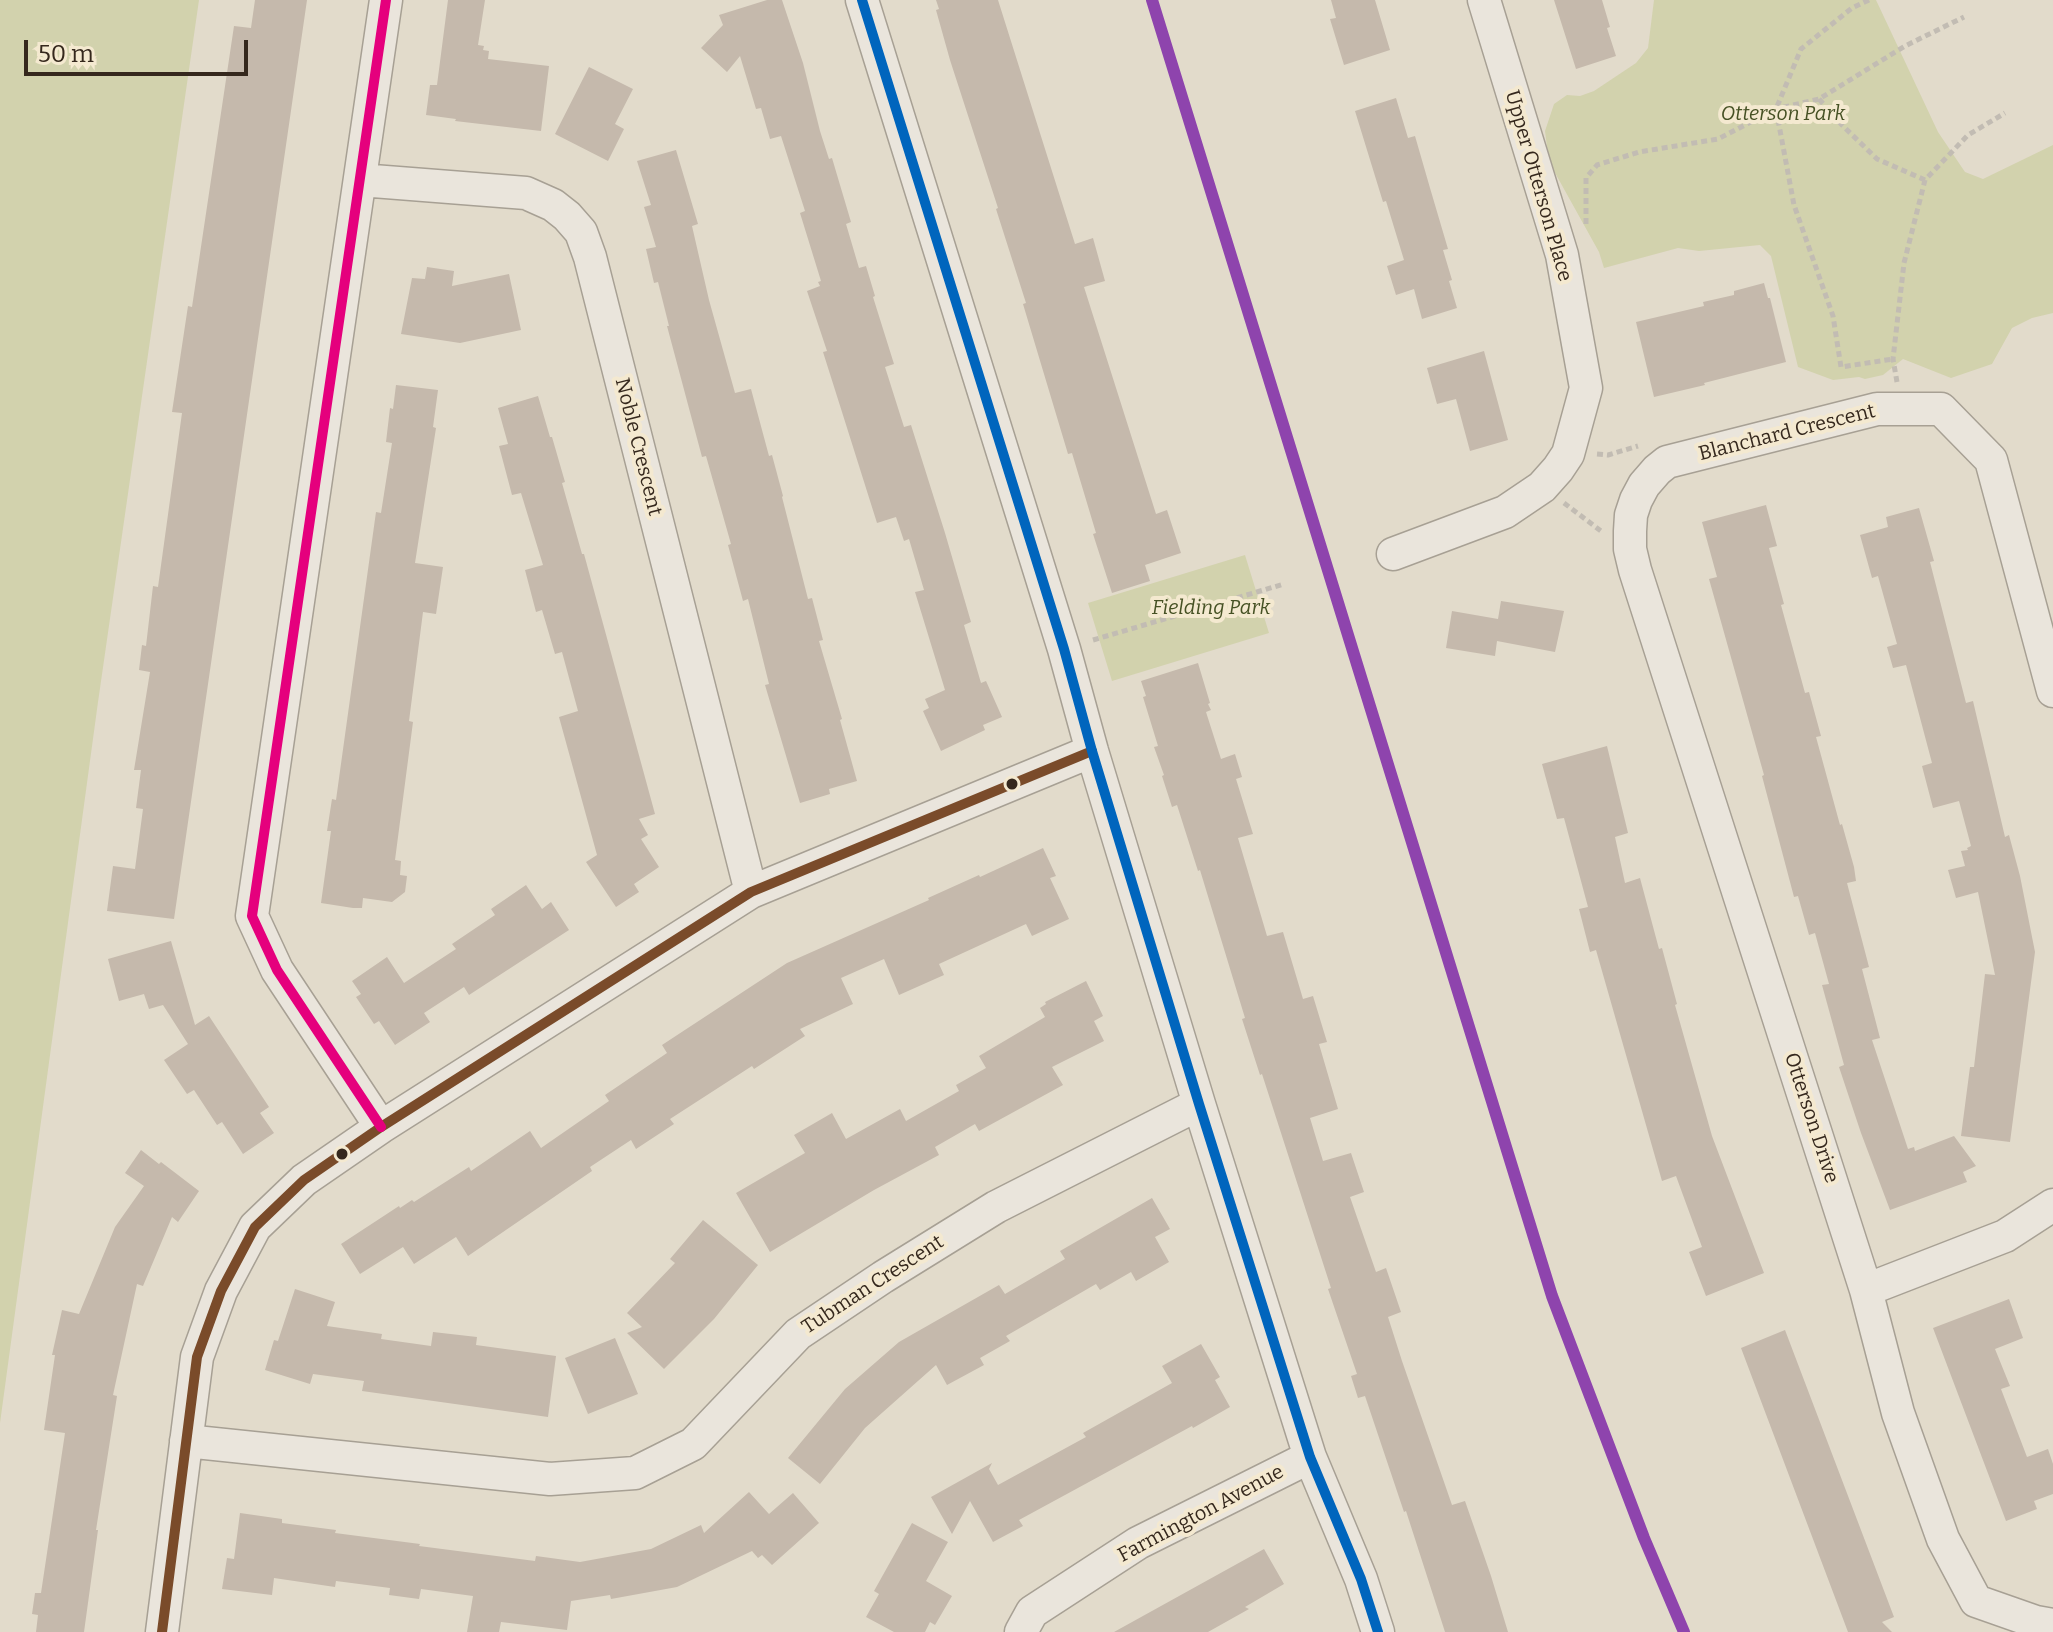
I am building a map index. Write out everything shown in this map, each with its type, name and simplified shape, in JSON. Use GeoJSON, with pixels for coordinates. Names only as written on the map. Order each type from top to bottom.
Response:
{"type":"FeatureCollection","features":[{"type":"Feature","properties":{"kind":"street"},"geometry":{"type":"LineString","coordinates":[[381,1127],[277,970],[252,916],[386,0]]}},
{"type":"Feature","properties":{"kind":"street"},"geometry":{"type":"LineString","coordinates":[[862,0],[1310,1457],[1361,1579],[1378,1632]]}},
{"type":"Feature","properties":{"kind":"street","name":"Upper Otterson Place"},"geometry":{"type":"LineString","coordinates":[[1393,554],[1505,512],[1542,487],[1568,454],[1586,388],[1562,255],[1484,0]]}},
{"type":"Feature","properties":{"kind":"street","name":"Noble Crescent"},"geometry":{"type":"LineString","coordinates":[[360,180],[526,193],[553,205],[581,232],[751,892]]}},
{"type":"Feature","properties":{"kind":"street","name":"Blanchard Crescent"},"geometry":{"type":"LineString","coordinates":[[1631,553],[1631,515],[1636,500],[1644,485],[1667,462],[1877,409],[1941,409],[1991,460],[2053,691]]}},
{"type":"Feature","properties":{"kind":"street","name":"Otterson Drive"},"geometry":{"type":"LineString","coordinates":[[1631,553],[1866,1290],[1903,1427],[1943,1539],[1976,1601],[2053,1625]]}},
{"type":"Feature","properties":{"kind":"street"},"geometry":{"type":"LineString","coordinates":[[162,1632],[197,1357],[221,1291],[255,1227],[304,1180],[381,1127],[751,892],[1092,751]]}},
{"type":"Feature","properties":{"kind":"street","name":"Tubman Crescent"},"geometry":{"type":"LineString","coordinates":[[186,1441],[550,1479],[635,1473],[693,1444],[798,1334],[883,1277],[996,1207],[1199,1104]]}},
{"type":"Feature","properties":{"kind":"street"},"geometry":{"type":"LineString","coordinates":[[1866,1290],[2005,1236],[2053,1205]]}},
{"type":"Feature","properties":{"kind":"street","name":"Farmington Avenue"},"geometry":{"type":"LineString","coordinates":[[1021,1632],[1032,1612],[1138,1543],[1310,1457]]}},
{"type":"Feature","properties":{"kind":"path"},"geometry":{"type":"LineString","coordinates":[[1869,0],[1852,8],[1801,49],[1776,109],[1794,205],[1833,316],[1841,367],[1893,359]]}},
{"type":"Feature","properties":{"kind":"path"},"geometry":{"type":"LineString","coordinates":[[1562,255],[1586,230],[1586,178],[1597,165],[1639,152],[1718,139],[1776,109],[1819,99],[1905,46],[1964,17]]}},
{"type":"Feature","properties":{"kind":"path"},"geometry":{"type":"LineString","coordinates":[[1819,99],[1877,159],[1925,180]]}},
{"type":"Feature","properties":{"kind":"path"},"geometry":{"type":"LineString","coordinates":[[1903,408],[1893,359],[1904,263],[1925,180],[1968,135],[2005,113]]}},
{"type":"Feature","properties":{"kind":"path"},"geometry":{"type":"LineString","coordinates":[[1542,487],[1631,553]]}},
{"type":"Feature","properties":{"kind":"path"},"geometry":{"type":"LineString","coordinates":[[1064,649],[1284,584]]}},
{"type":"Feature","properties":{"kind":"green space"},"geometry":{"type":"Polygon","coordinates":[[[0,0],[199,0],[98,702],[0,1423],[0,0]]]}},
{"type":"Feature","properties":{"kind":"green space","name":"Otterson Park"},"geometry":{"type":"Polygon","coordinates":[[[1654,0],[1876,0],[1938,132],[1965,172],[1983,179],[2053,145],[2053,313],[2032,318],[2012,328],[1992,364],[1951,378],[1903,359],[1883,375],[1833,380],[1798,367],[1771,256],[1760,245],[1699,251],[1678,248],[1604,268],[1599,252],[1549,162],[1545,131],[1554,104],[1567,95],[1580,96],[1594,91],[1636,63],[1648,48],[1654,0]]]}},
{"type":"Feature","properties":{"kind":"green space","name":"Fielding Park"},"geometry":{"type":"Polygon","coordinates":[[[1245,555],[1269,633],[1112,681],[1088,603],[1245,555]]]}},
{"type":"Feature","properties":{"kind":"building"},"geometry":{"type":"Polygon","coordinates":[[[255,0],[307,0],[174,919],[107,911],[113,866],[135,869],[143,809],[136,808],[141,770],[134,770],[150,672],[139,670],[142,645],[146,646],[153,586],[158,587],[182,413],[172,412],[188,306],[192,307],[234,26],[251,28],[255,0]]]}},
{"type":"Feature","properties":{"kind":"building"},"geometry":{"type":"Polygon","coordinates":[[[448,0],[485,0],[478,45],[489,51],[488,59],[549,66],[541,131],[426,115],[430,85],[437,85],[448,0]]]}},
{"type":"Feature","properties":{"kind":"building"},"geometry":{"type":"Polygon","coordinates":[[[767,0],[782,0],[803,63],[820,131],[829,159],[832,158],[851,222],[846,224],[859,268],[866,266],[894,364],[885,367],[904,427],[911,425],[971,622],[964,625],[981,683],[986,681],[1002,717],[983,725],[985,730],[941,751],[923,711],[929,708],[925,699],[945,690],[915,592],[924,590],[909,539],[904,541],[896,517],[877,523],[823,352],[827,351],[807,291],[820,286],[818,282],[821,281],[800,213],[805,211],[781,136],[770,139],[761,108],[756,109],[740,56],[727,72],[701,48],[723,25],[719,15],[767,0]]]}},
{"type":"Feature","properties":{"kind":"building"},"geometry":{"type":"Polygon","coordinates":[[[936,0],[998,0],[1075,244],[1093,238],[1105,281],[1084,287],[1156,514],[1167,510],[1181,553],[1145,565],[1150,581],[1112,593],[1072,453],[1068,454],[1023,304],[1026,303],[998,208],[950,60],[936,0]]]}},
{"type":"Feature","properties":{"kind":"building"},"geometry":{"type":"Polygon","coordinates":[[[1331,0],[1375,0],[1390,50],[1344,65],[1330,19],[1336,18],[1331,0]]]}},
{"type":"Feature","properties":{"kind":"building"},"geometry":{"type":"Polygon","coordinates":[[[1554,0],[1602,0],[1616,56],[1576,69],[1554,0]]]}},
{"type":"Feature","properties":{"kind":"building"},"geometry":{"type":"Polygon","coordinates":[[[589,67],[633,89],[615,124],[624,129],[608,161],[555,134],[589,67]]]}},
{"type":"Feature","properties":{"kind":"building"},"geometry":{"type":"Polygon","coordinates":[[[1396,98],[1408,138],[1415,136],[1448,249],[1443,250],[1457,308],[1422,319],[1414,289],[1396,295],[1387,266],[1404,260],[1355,111],[1396,98]]]}},
{"type":"Feature","properties":{"kind":"building"},"geometry":{"type":"Polygon","coordinates":[[[676,150],[698,224],[692,226],[735,393],[751,389],[769,456],[772,455],[808,599],[812,598],[823,640],[819,641],[857,781],[829,789],[830,794],[800,803],[765,685],[769,684],[748,599],[743,601],[728,545],[731,544],[706,456],[702,457],[658,282],[654,283],[646,249],[656,247],[644,207],[651,205],[637,161],[676,150]]]}},
{"type":"Feature","properties":{"kind":"building"},"geometry":{"type":"Polygon","coordinates":[[[427,267],[454,271],[452,286],[509,274],[521,330],[460,343],[401,334],[412,278],[425,279],[427,267]]]}},
{"type":"Feature","properties":{"kind":"building"},"geometry":{"type":"Polygon","coordinates":[[[1764,283],[1786,362],[1654,397],[1636,322],[1704,306],[1703,302],[1734,295],[1734,291],[1764,283]]]}},
{"type":"Feature","properties":{"kind":"building"},"geometry":{"type":"Polygon","coordinates":[[[1484,351],[1508,440],[1470,451],[1456,399],[1437,404],[1427,368],[1484,351]]]}},
{"type":"Feature","properties":{"kind":"building"},"geometry":{"type":"Polygon","coordinates":[[[396,385],[438,390],[433,427],[436,428],[415,563],[443,567],[436,614],[423,612],[409,721],[413,722],[395,860],[401,861],[400,875],[407,876],[405,892],[392,902],[363,898],[362,908],[353,908],[321,903],[331,831],[327,831],[332,799],[336,800],[376,512],[381,513],[392,443],[386,442],[396,385]]]}},
{"type":"Feature","properties":{"kind":"building"},"geometry":{"type":"Polygon","coordinates":[[[538,396],[565,482],[562,483],[655,814],[639,819],[648,835],[641,839],[659,867],[634,884],[639,892],[616,907],[586,862],[597,855],[559,717],[578,711],[562,652],[555,654],[542,610],[536,612],[525,570],[543,565],[521,493],[512,495],[499,446],[508,444],[498,408],[538,396]]]}},
{"type":"Feature","properties":{"kind":"building"},"geometry":{"type":"Polygon","coordinates":[[[1766,505],[1777,546],[1769,548],[1784,604],[1781,605],[1805,693],[1809,692],[1821,736],[1816,737],[1854,867],[1856,881],[1847,883],[1869,967],[1862,969],[1880,1038],[1872,1040],[1908,1149],[1914,1147],[1915,1151],[1954,1136],[1976,1166],[1963,1172],[1967,1182],[1890,1210],[1839,1067],[1844,1065],[1822,985],[1829,984],[1815,933],[1809,935],[1798,896],[1794,897],[1764,775],[1709,579],[1717,577],[1702,522],[1766,505]]]}},
{"type":"Feature","properties":{"kind":"building"},"geometry":{"type":"Polygon","coordinates":[[[1919,508],[1966,703],[1973,701],[2005,837],[2009,835],[2020,876],[2035,952],[2010,1142],[1961,1136],[1970,1067],[1974,1067],[1985,974],[1995,975],[1978,892],[1956,898],[1948,870],[1965,866],[1961,851],[1971,846],[1959,801],[1933,808],[1922,766],[1932,763],[1906,665],[1893,668],[1887,647],[1897,644],[1878,576],[1872,578],[1860,535],[1888,527],[1886,517],[1919,508]]]}},
{"type":"Feature","properties":{"kind":"building"},"geometry":{"type":"Polygon","coordinates":[[[1501,601],[1564,611],[1555,652],[1497,641],[1495,656],[1446,648],[1452,611],[1498,619],[1501,601]]]}},
{"type":"Feature","properties":{"kind":"building"},"geometry":{"type":"Polygon","coordinates":[[[1198,663],[1210,703],[1211,710],[1206,712],[1221,759],[1235,754],[1242,777],[1236,779],[1253,834],[1238,838],[1267,936],[1283,932],[1303,999],[1313,996],[1327,1042],[1319,1044],[1338,1109],[1310,1118],[1323,1161],[1351,1153],[1364,1192],[1350,1197],[1376,1272],[1386,1268],[1401,1312],[1388,1317],[1402,1361],[1452,1505],[1465,1501],[1508,1632],[1445,1632],[1365,1396],[1358,1398],[1351,1376],[1357,1374],[1328,1289],[1331,1288],[1242,1019],[1245,1018],[1200,870],[1177,805],[1172,807],[1162,776],[1154,747],[1158,746],[1143,697],[1146,696],[1141,681],[1198,663]]]}},
{"type":"Feature","properties":{"kind":"building"},"geometry":{"type":"Polygon","coordinates":[[[1607,746],[1628,833],[1615,837],[1625,883],[1640,878],[1712,1136],[1764,1273],[1706,1296],[1689,1252],[1702,1247],[1676,1176],[1662,1181],[1596,950],[1590,952],[1579,909],[1588,907],[1564,818],[1557,819],[1542,764],[1607,746]]]}},
{"type":"Feature","properties":{"kind":"building"},"geometry":{"type":"Polygon","coordinates":[[[1043,848],[1056,876],[1050,878],[1069,919],[1032,936],[1026,924],[939,964],[944,975],[899,995],[884,959],[841,978],[853,1004],[800,1029],[805,1036],[670,1119],[674,1124],[636,1149],[631,1140],[590,1167],[592,1171],[468,1256],[456,1237],[414,1264],[403,1247],[360,1274],[341,1244],[399,1206],[412,1200],[414,1202],[469,1167],[471,1171],[530,1131],[541,1148],[609,1101],[605,1095],[667,1053],[662,1045],[787,963],[1043,848]]]}},
{"type":"Feature","properties":{"kind":"building"},"geometry":{"type":"Polygon","coordinates":[[[526,885],[542,909],[551,902],[569,930],[469,995],[464,987],[424,1013],[430,1022],[395,1045],[379,1021],[374,1024],[356,997],[361,994],[352,981],[387,957],[404,983],[456,949],[452,944],[495,915],[491,909],[526,885]]]}},
{"type":"Feature","properties":{"kind":"building"},"geometry":{"type":"Polygon","coordinates":[[[171,941],[195,1025],[209,1016],[269,1107],[260,1113],[274,1133],[243,1154],[222,1122],[217,1125],[194,1090],[187,1094],[164,1060],[188,1044],[163,1005],[149,1009],[144,994],[119,1001],[108,959],[171,941]]]}},
{"type":"Feature","properties":{"kind":"building"},"geometry":{"type":"Polygon","coordinates":[[[1086,981],[1103,1016],[1094,1021],[1104,1041],[1052,1067],[1063,1085],[979,1131],[975,1124],[935,1147],[939,1155],[770,1252],[736,1193],[805,1153],[794,1135],[832,1113],[846,1139],[900,1109],[906,1121],[959,1091],[956,1085],[986,1068],[979,1056],[1045,1017],[1040,1008],[1045,1002],[1086,981]]]}},
{"type":"Feature","properties":{"kind":"building"},"geometry":{"type":"Polygon","coordinates":[[[141,1150],[199,1191],[178,1222],[172,1217],[143,1286],[137,1284],[113,1395],[117,1396],[84,1632],[36,1632],[38,1615],[32,1614],[35,1593],[41,1593],[65,1433],[44,1430],[55,1355],[52,1355],[62,1310],[79,1314],[115,1227],[144,1186],[125,1173],[141,1150]]]}},
{"type":"Feature","properties":{"kind":"building"},"geometry":{"type":"Polygon","coordinates":[[[1152,1198],[1170,1229],[1155,1237],[1169,1262],[1136,1281],[1131,1272],[1100,1290],[1096,1284],[1006,1336],[1010,1341],[980,1358],[984,1365],[947,1385],[936,1365],[865,1428],[820,1484],[788,1458],[845,1389],[899,1342],[999,1285],[1005,1294],[1065,1259],[1060,1251],[1152,1198]]]}},
{"type":"Feature","properties":{"kind":"building"},"geometry":{"type":"Polygon","coordinates":[[[703,1220],[758,1265],[714,1319],[664,1369],[627,1333],[642,1327],[627,1313],[675,1263],[670,1259],[703,1220]]]}},
{"type":"Feature","properties":{"kind":"building"},"geometry":{"type":"Polygon","coordinates":[[[295,1289],[335,1302],[327,1326],[382,1334],[381,1339],[431,1346],[433,1332],[477,1337],[476,1345],[556,1356],[548,1417],[362,1391],[364,1381],[313,1374],[310,1384],[265,1370],[295,1289]]]}},
{"type":"Feature","properties":{"kind":"building"},"geometry":{"type":"Polygon","coordinates":[[[2009,1299],[2023,1338],[1995,1349],[2010,1386],[2001,1389],[2027,1457],[2048,1449],[2053,1464],[2053,1494],[2034,1501],[2037,1509],[2006,1521],[1933,1328],[2009,1299]]]}},
{"type":"Feature","properties":{"kind":"building"},"geometry":{"type":"Polygon","coordinates":[[[1785,1330],[1894,1617],[1882,1622],[1892,1632],[1848,1632],[1741,1348],[1785,1330]]]}},
{"type":"Feature","properties":{"kind":"building"},"geometry":{"type":"Polygon","coordinates":[[[615,1338],[638,1394],[588,1414],[565,1358],[615,1338]]]}},
{"type":"Feature","properties":{"kind":"building"},"geometry":{"type":"Polygon","coordinates":[[[1201,1344],[1220,1377],[1215,1380],[1230,1407],[1019,1520],[1023,1526],[993,1542],[970,1501],[952,1534],[931,1497],[992,1463],[989,1469],[998,1485],[1086,1437],[1083,1433],[1172,1383],[1162,1366],[1201,1344]]]}},
{"type":"Feature","properties":{"kind":"building"},"geometry":{"type":"Polygon","coordinates":[[[749,1492],[769,1514],[793,1493],[819,1523],[772,1565],[762,1555],[758,1558],[752,1551],[677,1587],[611,1599],[610,1595],[571,1601],[567,1630],[501,1622],[499,1632],[467,1632],[473,1596],[421,1589],[419,1599],[389,1595],[390,1588],[336,1581],[335,1587],[274,1578],[272,1595],[222,1589],[227,1558],[234,1559],[240,1513],[282,1519],[282,1523],[336,1530],[335,1533],[419,1546],[535,1561],[536,1556],[580,1562],[651,1549],[701,1525],[704,1533],[749,1492]]]}},
{"type":"Feature","properties":{"kind":"building"},"geometry":{"type":"Polygon","coordinates":[[[912,1523],[948,1542],[926,1581],[952,1596],[935,1625],[930,1622],[925,1632],[894,1632],[866,1617],[879,1594],[874,1591],[912,1523]]]}},
{"type":"Feature","properties":{"kind":"building"},"geometry":{"type":"Polygon","coordinates":[[[1264,1549],[1284,1584],[1245,1607],[1249,1609],[1208,1632],[1114,1632],[1264,1549]]]}},
{"type":"Feature","properties":{"kind":"transit line"},"geometry":{"type":"LineString","coordinates":[[381,1127],[277,970],[252,916],[386,0]]}},
{"type":"Feature","properties":{"kind":"transit line"},"geometry":{"type":"LineString","coordinates":[[862,0],[1310,1457],[1361,1579],[1378,1632]]}},
{"type":"Feature","properties":{"kind":"transit line"},"geometry":{"type":"LineString","coordinates":[[1152,0],[1552,1296],[1644,1538],[1684,1632]]}},
{"type":"Feature","properties":{"kind":"transit line"},"geometry":{"type":"LineString","coordinates":[[162,1632],[197,1357],[221,1291],[255,1227],[304,1180],[381,1127],[751,892],[1092,751]]}}]}
